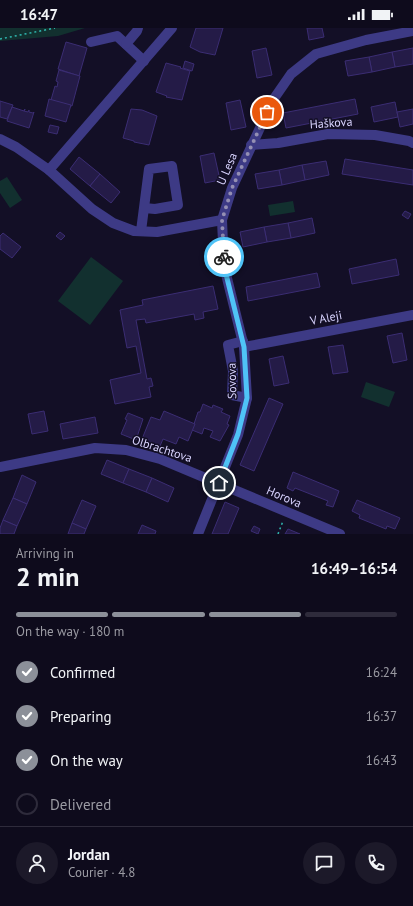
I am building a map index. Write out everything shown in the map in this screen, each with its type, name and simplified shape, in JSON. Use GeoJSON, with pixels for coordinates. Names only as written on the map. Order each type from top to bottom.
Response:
{"type":"FeatureCollection","features":[{"type":"Feature","properties":{"kind":"street"},"geometry":{"type":"LineString","coordinates":[[126,44],[138,28]]}},
{"type":"Feature","properties":{"kind":"street"},"geometry":{"type":"LineString","coordinates":[[49,170],[172,28]]}},
{"type":"Feature","properties":{"kind":"street","name":"U Lesa"},"geometry":{"type":"LineString","coordinates":[[222,220],[232,188],[251,145],[273,100],[292,74],[316,54],[366,40],[413,31]]}},
{"type":"Feature","properties":{"kind":"street"},"geometry":{"type":"LineString","coordinates":[[91,42],[117,36],[144,61]]}},
{"type":"Feature","properties":{"kind":"street","name":"Haškova"},"geometry":{"type":"LineString","coordinates":[[251,145],[278,143],[328,134],[375,134],[413,143]]}},
{"type":"Feature","properties":{"kind":"street"},"geometry":{"type":"LineString","coordinates":[[0,139],[16,147],[49,170],[92,209],[113,223],[134,231],[157,232],[222,220]]}},
{"type":"Feature","properties":{"kind":"street"},"geometry":{"type":"LineString","coordinates":[[141,231],[149,169],[172,166],[178,205],[155,209],[144,208]]}},
{"type":"Feature","properties":{"kind":"street","name":"Sovova"},"geometry":{"type":"LineString","coordinates":[[198,534],[238,434],[247,398],[244,344],[224,266],[222,220]]}},
{"type":"Feature","properties":{"kind":"street","name":"V Aleji"},"geometry":{"type":"LineString","coordinates":[[247,398],[232,395],[233,371],[228,345],[244,344],[413,315]]}},
{"type":"Feature","properties":{"kind":"street","name":"Olbrachtova"},"geometry":{"type":"LineString","coordinates":[[0,467],[95,448],[126,450],[160,459],[219,483]]}},
{"type":"Feature","properties":{"kind":"street","name":"Horova"},"geometry":{"type":"LineString","coordinates":[[219,483],[340,534]]}},
{"type":"Feature","properties":{"kind":"path"},"geometry":{"type":"LineString","coordinates":[[0,39],[55,28]]}},
{"type":"Feature","properties":{"kind":"path"},"geometry":{"type":"LineString","coordinates":[[278,534],[287,512]]}},
{"type":"Feature","properties":{"kind":"green space"},"geometry":{"type":"Polygon","coordinates":[[[0,28],[85,28],[58,36],[0,41],[0,28]]]}},
{"type":"Feature","properties":{"kind":"green space"},"geometry":{"type":"Polygon","coordinates":[[[7,177],[22,200],[10,208],[0,193],[0,181],[7,177]]]}},
{"type":"Feature","properties":{"kind":"green space"},"geometry":{"type":"Polygon","coordinates":[[[293,201],[295,212],[270,216],[268,205],[293,201]]]}},
{"type":"Feature","properties":{"kind":"green space"},"geometry":{"type":"Polygon","coordinates":[[[91,257],[123,281],[90,325],[58,301],[91,257]]]}},
{"type":"Feature","properties":{"kind":"green space"},"geometry":{"type":"Polygon","coordinates":[[[366,382],[395,392],[389,407],[361,397],[366,382]]]}},
{"type":"Feature","properties":{"kind":"building"},"geometry":{"type":"Polygon","coordinates":[[[196,28],[223,28],[215,55],[200,52],[190,47],[196,28]]]}},
{"type":"Feature","properties":{"kind":"building"},"geometry":{"type":"Polygon","coordinates":[[[307,28],[322,28],[324,37],[309,40],[307,28]]]}},
{"type":"Feature","properties":{"kind":"building"},"geometry":{"type":"Polygon","coordinates":[[[66,42],[87,48],[79,76],[58,69],[66,42]]]}},
{"type":"Feature","properties":{"kind":"building"},"geometry":{"type":"Polygon","coordinates":[[[266,48],[272,75],[257,78],[252,51],[266,48]]]}},
{"type":"Feature","properties":{"kind":"building"},"geometry":{"type":"Polygon","coordinates":[[[413,48],[413,64],[395,67],[392,52],[413,48]]]}},
{"type":"Feature","properties":{"kind":"building"},"geometry":{"type":"Polygon","coordinates":[[[392,52],[395,67],[372,72],[369,57],[392,52]]]}},
{"type":"Feature","properties":{"kind":"building"},"geometry":{"type":"Polygon","coordinates":[[[369,57],[372,72],[348,76],[345,61],[369,57]]]}},
{"type":"Feature","properties":{"kind":"building"},"geometry":{"type":"Polygon","coordinates":[[[185,61],[194,64],[192,71],[183,68],[185,61]]]}},
{"type":"Feature","properties":{"kind":"building"},"geometry":{"type":"Polygon","coordinates":[[[166,63],[190,71],[182,100],[166,97],[167,96],[156,92],[166,63]]]}},
{"type":"Feature","properties":{"kind":"building"},"geometry":{"type":"Polygon","coordinates":[[[59,70],[80,76],[72,106],[51,100],[55,86],[57,87],[58,82],[56,81],[59,70]]]}},
{"type":"Feature","properties":{"kind":"building"},"geometry":{"type":"Polygon","coordinates":[[[49,99],[71,105],[66,122],[45,116],[49,99]]]}},
{"type":"Feature","properties":{"kind":"building"},"geometry":{"type":"Polygon","coordinates":[[[355,99],[358,114],[286,128],[283,113],[355,99]]]}},
{"type":"Feature","properties":{"kind":"building"},"geometry":{"type":"Polygon","coordinates":[[[240,100],[246,127],[231,130],[226,103],[240,100]]]}},
{"type":"Feature","properties":{"kind":"building"},"geometry":{"type":"Polygon","coordinates":[[[0,101],[13,105],[7,119],[0,117],[0,101]]]}},
{"type":"Feature","properties":{"kind":"building"},"geometry":{"type":"Polygon","coordinates":[[[395,102],[398,117],[374,122],[371,107],[395,102]]]}},
{"type":"Feature","properties":{"kind":"building"},"geometry":{"type":"Polygon","coordinates":[[[12,107],[28,112],[29,110],[29,112],[34,112],[29,128],[7,121],[12,107]]]}},
{"type":"Feature","properties":{"kind":"building"},"geometry":{"type":"Polygon","coordinates":[[[131,109],[142,110],[157,116],[149,145],[123,138],[131,109]]]}},
{"type":"Feature","properties":{"kind":"building"},"geometry":{"type":"Polygon","coordinates":[[[413,109],[413,124],[400,127],[397,112],[413,109]]]}},
{"type":"Feature","properties":{"kind":"building"},"geometry":{"type":"Polygon","coordinates":[[[50,125],[59,127],[57,134],[48,132],[50,125]]]}},
{"type":"Feature","properties":{"kind":"building"},"geometry":{"type":"Polygon","coordinates":[[[214,153],[220,180],[205,183],[200,156],[214,153]]]}},
{"type":"Feature","properties":{"kind":"building"},"geometry":{"type":"Polygon","coordinates":[[[79,157],[100,174],[90,186],[70,169],[79,157]]]}},
{"type":"Feature","properties":{"kind":"building"},"geometry":{"type":"Polygon","coordinates":[[[345,159],[413,170],[413,185],[342,174],[345,159]]]}},
{"type":"Feature","properties":{"kind":"building"},"geometry":{"type":"Polygon","coordinates":[[[326,161],[329,175],[305,180],[302,165],[326,161]]]}},
{"type":"Feature","properties":{"kind":"building"},"geometry":{"type":"Polygon","coordinates":[[[302,165],[305,180],[282,185],[279,170],[302,165]]]}},
{"type":"Feature","properties":{"kind":"building"},"geometry":{"type":"Polygon","coordinates":[[[279,170],[282,185],[258,189],[255,174],[279,170]]]}},
{"type":"Feature","properties":{"kind":"building"},"geometry":{"type":"Polygon","coordinates":[[[100,174],[120,192],[111,203],[90,186],[100,174]]]}},
{"type":"Feature","properties":{"kind":"building"},"geometry":{"type":"Polygon","coordinates":[[[405,211],[411,214],[408,219],[402,215],[405,211]]]}},
{"type":"Feature","properties":{"kind":"building"},"geometry":{"type":"Polygon","coordinates":[[[312,218],[315,233],[291,238],[288,223],[312,218]]]}},
{"type":"Feature","properties":{"kind":"building"},"geometry":{"type":"Polygon","coordinates":[[[288,223],[291,238],[267,242],[264,227],[288,223]]]}},
{"type":"Feature","properties":{"kind":"building"},"geometry":{"type":"Polygon","coordinates":[[[264,227],[267,242],[243,247],[240,232],[264,227]]]}},
{"type":"Feature","properties":{"kind":"building"},"geometry":{"type":"Polygon","coordinates":[[[60,232],[65,236],[61,240],[56,236],[60,232]]]}},
{"type":"Feature","properties":{"kind":"building"},"geometry":{"type":"Polygon","coordinates":[[[3,233],[21,247],[12,258],[0,249],[0,236],[3,233]]]}},
{"type":"Feature","properties":{"kind":"building"},"geometry":{"type":"Polygon","coordinates":[[[396,259],[399,275],[352,284],[349,269],[396,259]]]}},
{"type":"Feature","properties":{"kind":"building"},"geometry":{"type":"Polygon","coordinates":[[[317,273],[320,287],[248,301],[246,287],[317,273]]]}},
{"type":"Feature","properties":{"kind":"building"},"geometry":{"type":"Polygon","coordinates":[[[213,286],[218,309],[203,312],[204,318],[195,320],[194,314],[146,323],[145,319],[136,320],[147,379],[151,378],[153,386],[149,387],[151,397],[115,404],[110,380],[141,373],[136,346],[127,348],[120,310],[143,305],[142,300],[213,286]]]}},
{"type":"Feature","properties":{"kind":"building"},"geometry":{"type":"Polygon","coordinates":[[[402,333],[407,360],[393,363],[387,336],[402,333]]]}},
{"type":"Feature","properties":{"kind":"building"},"geometry":{"type":"Polygon","coordinates":[[[343,345],[348,372],[333,374],[328,347],[343,345]]]}},
{"type":"Feature","properties":{"kind":"building"},"geometry":{"type":"Polygon","coordinates":[[[283,356],[289,383],[274,386],[269,359],[283,356]]]}},
{"type":"Feature","properties":{"kind":"building"},"geometry":{"type":"Polygon","coordinates":[[[269,398],[283,404],[254,471],[240,465],[269,398]]]}},
{"type":"Feature","properties":{"kind":"building"},"geometry":{"type":"Polygon","coordinates":[[[203,404],[212,408],[213,405],[223,409],[221,412],[230,416],[227,424],[229,425],[220,441],[210,437],[213,431],[204,428],[202,434],[192,430],[198,412],[200,412],[203,404]]]}},
{"type":"Feature","properties":{"kind":"building"},"geometry":{"type":"Polygon","coordinates":[[[44,411],[48,431],[32,434],[28,414],[44,411]]]}},
{"type":"Feature","properties":{"kind":"building"},"geometry":{"type":"Polygon","coordinates":[[[164,411],[195,424],[188,441],[179,437],[176,444],[163,439],[160,446],[142,439],[151,417],[160,420],[164,411]]]}},
{"type":"Feature","properties":{"kind":"building"},"geometry":{"type":"Polygon","coordinates":[[[128,413],[143,419],[136,440],[121,434],[127,420],[125,419],[128,413]]]}},
{"type":"Feature","properties":{"kind":"building"},"geometry":{"type":"Polygon","coordinates":[[[95,417],[98,433],[63,439],[60,424],[95,417]]]}},
{"type":"Feature","properties":{"kind":"building"},"geometry":{"type":"Polygon","coordinates":[[[107,460],[129,469],[123,483],[101,474],[107,460]]]}},
{"type":"Feature","properties":{"kind":"building"},"geometry":{"type":"Polygon","coordinates":[[[129,469],[152,478],[146,492],[123,483],[129,469]]]}},
{"type":"Feature","properties":{"kind":"building"},"geometry":{"type":"Polygon","coordinates":[[[293,472],[339,491],[333,507],[326,505],[328,501],[295,488],[293,491],[287,488],[293,472]]]}},
{"type":"Feature","properties":{"kind":"building"},"geometry":{"type":"Polygon","coordinates":[[[22,475],[36,482],[27,504],[13,498],[22,475]]]}},
{"type":"Feature","properties":{"kind":"building"},"geometry":{"type":"Polygon","coordinates":[[[152,478],[174,488],[168,502],[146,492],[152,478]]]}},
{"type":"Feature","properties":{"kind":"building"},"geometry":{"type":"Polygon","coordinates":[[[13,498],[27,504],[17,526],[3,520],[13,498]]]}},
{"type":"Feature","properties":{"kind":"building"},"geometry":{"type":"Polygon","coordinates":[[[82,500],[96,506],[86,529],[72,523],[82,500]]]}},
{"type":"Feature","properties":{"kind":"building"},"geometry":{"type":"Polygon","coordinates":[[[357,500],[400,518],[395,529],[387,526],[386,529],[359,518],[360,515],[352,511],[357,500]]]}},
{"type":"Feature","properties":{"kind":"building"},"geometry":{"type":"Polygon","coordinates":[[[225,502],[239,508],[228,534],[212,534],[225,502]]]}},
{"type":"Feature","properties":{"kind":"building"},"geometry":{"type":"Polygon","coordinates":[[[3,520],[17,526],[14,534],[0,534],[0,528],[3,520]]]}},
{"type":"Feature","properties":{"kind":"building"},"geometry":{"type":"Polygon","coordinates":[[[72,523],[86,529],[84,534],[68,534],[72,523]]]}},
{"type":"Feature","properties":{"kind":"building"},"geometry":{"type":"Polygon","coordinates":[[[142,525],[156,531],[155,534],[138,534],[142,525]]]}},
{"type":"Feature","properties":{"kind":"building"},"geometry":{"type":"Polygon","coordinates":[[[254,526],[260,529],[258,534],[251,531],[254,526]]]}},
{"type":"Feature","properties":{"kind":"building"},"geometry":{"type":"Polygon","coordinates":[[[288,529],[300,534],[285,534],[288,529]]]}},
{"type":"Feature","properties":{"kind":"way so far"},"geometry":{"type":"LineString","coordinates":[[224,257],[222,220],[232,188],[267,112]]}},
{"type":"Feature","properties":{"kind":"route"},"geometry":{"type":"LineString","coordinates":[[219,483],[238,434],[247,398],[244,347],[224,266],[224,257]]}}]}
